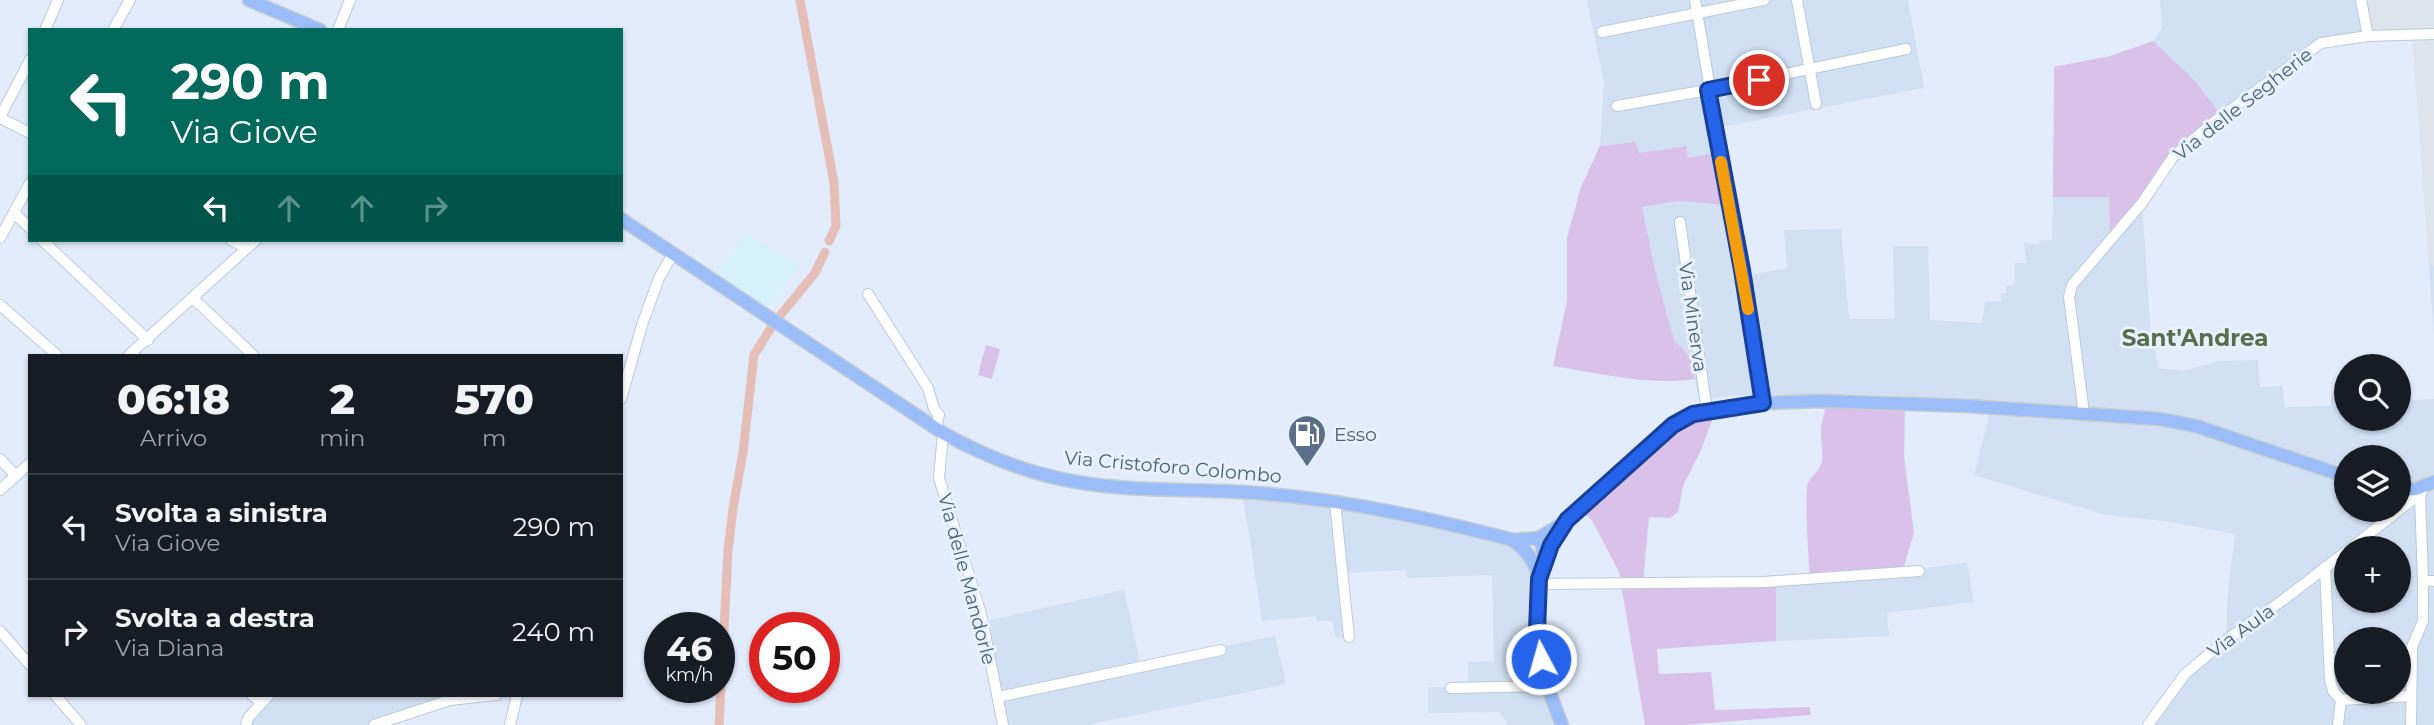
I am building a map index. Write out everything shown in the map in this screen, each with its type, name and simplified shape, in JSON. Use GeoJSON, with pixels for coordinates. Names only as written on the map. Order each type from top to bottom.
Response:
{"type":"FeatureCollection","features":[{"type":"Feature","properties":{"kind":"main road"},"geometry":{"type":"LineString","coordinates":[[249,0],[315,28]]}},
{"type":"Feature","properties":{"kind":"main road","name":"Via Cristoforo Colombo"},"geometry":{"type":"LineString","coordinates":[[623,220],[939,431],[986,456],[1008,464],[1078,482],[1264,493],[1424,517],[1513,540],[1539,538]]}},
{"type":"Feature","properties":{"kind":"main road"},"geometry":{"type":"LineString","coordinates":[[1562,725],[1541,659],[1537,631],[1540,562],[1544,549],[1539,538],[1567,520],[1673,425],[1693,414],[1763,403],[1822,401],[1968,406],[2160,419],[2196,426],[2334,473]]}},
{"type":"Feature","properties":{"kind":"main road"},"geometry":{"type":"LineString","coordinates":[[1540,562],[1567,520]]}},
{"type":"Feature","properties":{"kind":"main road"},"geometry":{"type":"LineString","coordinates":[[1513,540],[1540,562]]}},
{"type":"Feature","properties":{"kind":"street"},"geometry":{"type":"LineString","coordinates":[[46,28],[58,0]]}},
{"type":"Feature","properties":{"kind":"street"},"geometry":{"type":"LineString","coordinates":[[115,28],[130,0]]}},
{"type":"Feature","properties":{"kind":"street"},"geometry":{"type":"LineString","coordinates":[[339,28],[350,0]]}},
{"type":"Feature","properties":{"kind":"street"},"geometry":{"type":"LineString","coordinates":[[1695,0],[1708,90],[1742,270],[1763,403]]}},
{"type":"Feature","properties":{"kind":"street"},"geometry":{"type":"LineString","coordinates":[[1602,32],[1764,0]]}},
{"type":"Feature","properties":{"kind":"street"},"geometry":{"type":"LineString","coordinates":[[1797,0],[1816,104]]}},
{"type":"Feature","properties":{"kind":"street"},"geometry":{"type":"LineString","coordinates":[[2361,0],[2368,36]]}},
{"type":"Feature","properties":{"kind":"street","name":"Via delle Segherie"},"geometry":{"type":"LineString","coordinates":[[2084,414],[2069,297],[2072,285],[2142,203],[2173,157],[2203,131],[2321,43],[2368,36],[2434,34]]}},
{"type":"Feature","properties":{"kind":"street"},"geometry":{"type":"LineString","coordinates":[[1617,106],[1906,49]]}},
{"type":"Feature","properties":{"kind":"street"},"geometry":{"type":"LineString","coordinates":[[28,64],[0,117],[28,133]]}},
{"type":"Feature","properties":{"kind":"street"},"geometry":{"type":"LineString","coordinates":[[0,238],[28,187]]}},
{"type":"Feature","properties":{"kind":"street"},"geometry":{"type":"LineString","coordinates":[[14,213],[28,226]]}},
{"type":"Feature","properties":{"kind":"street","name":"Via Minerva"},"geometry":{"type":"LineString","coordinates":[[1680,222],[1707,411]]}},
{"type":"Feature","properties":{"kind":"street"},"geometry":{"type":"LineString","coordinates":[[45,242],[148,340]]}},
{"type":"Feature","properties":{"kind":"street"},"geometry":{"type":"LineString","coordinates":[[235,242],[247,248]]}},
{"type":"Feature","properties":{"kind":"street"},"geometry":{"type":"LineString","coordinates":[[130,354],[254,242]]}},
{"type":"Feature","properties":{"kind":"street"},"geometry":{"type":"LineString","coordinates":[[623,392],[642,324],[659,278],[673,254]]}},
{"type":"Feature","properties":{"kind":"street","name":"Via delle Mandorle"},"geometry":{"type":"LineString","coordinates":[[867,294],[928,388],[934,409],[939,415],[939,478],[981,614],[1003,725]]}},
{"type":"Feature","properties":{"kind":"street"},"geometry":{"type":"LineString","coordinates":[[193,298],[252,354]]}},
{"type":"Feature","properties":{"kind":"street"},"geometry":{"type":"LineString","coordinates":[[0,305],[56,354]]}},
{"type":"Feature","properties":{"kind":"street"},"geometry":{"type":"LineString","coordinates":[[0,459],[16,476]]}},
{"type":"Feature","properties":{"kind":"street"},"geometry":{"type":"LineString","coordinates":[[0,490],[28,466]]}},
{"type":"Feature","properties":{"kind":"street"},"geometry":{"type":"LineString","coordinates":[[2366,536],[2426,488]]}},
{"type":"Feature","properties":{"kind":"street"},"geometry":{"type":"LineString","coordinates":[[2411,696],[2412,646],[2423,621],[2429,581],[2426,488]]}},
{"type":"Feature","properties":{"kind":"street"},"geometry":{"type":"LineString","coordinates":[[1335,502],[1349,637]]}},
{"type":"Feature","properties":{"kind":"street","name":"Via Aula"},"geometry":{"type":"LineString","coordinates":[[2148,725],[2185,674],[2334,560]]}},
{"type":"Feature","properties":{"kind":"street"},"geometry":{"type":"LineString","coordinates":[[2325,567],[2330,679],[2334,692]]}},
{"type":"Feature","properties":{"kind":"street"},"geometry":{"type":"LineString","coordinates":[[1539,582],[1764,582],[1919,571]]}},
{"type":"Feature","properties":{"kind":"street"},"geometry":{"type":"LineString","coordinates":[[0,631],[28,663]]}},
{"type":"Feature","properties":{"kind":"street"},"geometry":{"type":"LineString","coordinates":[[998,697],[1221,650]]}},
{"type":"Feature","properties":{"kind":"street"},"geometry":{"type":"LineString","coordinates":[[1451,688],[1549,686]]}},
{"type":"Feature","properties":{"kind":"street"},"geometry":{"type":"LineString","coordinates":[[57,697],[81,725]]}},
{"type":"Feature","properties":{"kind":"street"},"geometry":{"type":"LineString","coordinates":[[374,725],[450,700],[478,697]]}},
{"type":"Feature","properties":{"kind":"street"},"geometry":{"type":"LineString","coordinates":[[510,725],[517,697]]}},
{"type":"Feature","properties":{"kind":"street"},"geometry":{"type":"LineString","coordinates":[[246,725],[256,699]]}},
{"type":"Feature","properties":{"kind":"street"},"geometry":{"type":"LineString","coordinates":[[2338,725],[2341,704]]}},
{"type":"Feature","properties":{"kind":"street"},"geometry":{"type":"LineString","coordinates":[[2411,704],[2411,725]]}},
{"type":"Feature","properties":{"kind":"shaded area"},"geometry":{"type":"Polygon","coordinates":[[[1587,0],[1908,0],[1924,88],[1716,128],[1720,152],[1687,159],[1685,146],[1638,153],[1635,142],[1600,146],[1604,82],[1587,0]]]}},
{"type":"Feature","properties":{"kind":"shaded area"},"geometry":{"type":"Polygon","coordinates":[[[2160,0],[2361,0],[2368,36],[2321,43],[2222,116],[2194,80],[2153,41],[2162,28],[2160,0]]]}},
{"type":"Feature","properties":{"kind":"shaded area"},"geometry":{"type":"Polygon","coordinates":[[[2361,0],[2434,0],[2434,265],[2429,265],[2412,35],[2368,36],[2361,0]]]}},
{"type":"Feature","properties":{"kind":"shaded area"},"geometry":{"type":"Polygon","coordinates":[[[2153,41],[2194,80],[2222,116],[2173,157],[2110,241],[2109,197],[2053,197],[2054,67],[2110,56],[2153,41]]]}},
{"type":"Feature","properties":{"kind":"shaded area"},"geometry":{"type":"Polygon","coordinates":[[[1635,142],[1639,153],[1686,146],[1688,158],[1720,152],[1729,205],[1677,201],[1642,207],[1674,340],[1691,358],[1695,379],[1642,380],[1553,366],[1567,301],[1567,238],[1581,187],[1600,146],[1635,142]]]}},
{"type":"Feature","properties":{"kind":"shaded area"},"geometry":{"type":"Polygon","coordinates":[[[2053,197],[2109,197],[2110,239],[2142,203],[2151,336],[2159,368],[2183,371],[2219,361],[2258,360],[2260,387],[2282,386],[2285,407],[2330,406],[2334,392],[2334,431],[2411,431],[2411,400],[2434,399],[2434,725],[2148,725],[2162,702],[2226,640],[2227,601],[2235,534],[2165,521],[2105,515],[1974,475],[1991,408],[1895,403],[1895,396],[1854,394],[1738,395],[1699,400],[1691,358],[1674,340],[1642,207],[1677,201],[1729,205],[1743,276],[1787,268],[1784,230],[1841,229],[1849,319],[1895,319],[1893,246],[1928,246],[1930,320],[1982,323],[1985,302],[2001,301],[2001,293],[2006,293],[2006,286],[2015,284],[2015,263],[2026,263],[2024,243],[2039,244],[2039,241],[2052,240],[2053,197]]]}},
{"type":"Feature","properties":{"kind":"shaded area"},"geometry":{"type":"Polygon","coordinates":[[[745,233],[799,265],[764,314],[710,278],[737,247],[745,233]]]}},
{"type":"Feature","properties":{"kind":"shaded area"},"geometry":{"type":"Polygon","coordinates":[[[2429,265],[2434,265],[2434,336],[2429,265]]]}},
{"type":"Feature","properties":{"kind":"shaded area"},"geometry":{"type":"Polygon","coordinates":[[[986,345],[1000,349],[992,379],[978,375],[986,345]]]}},
{"type":"Feature","properties":{"kind":"shaded area"},"geometry":{"type":"Polygon","coordinates":[[[1827,401],[1905,404],[1904,457],[1914,533],[1902,572],[1810,580],[1807,489],[1821,464],[1821,429],[1827,401]]]}},
{"type":"Feature","properties":{"kind":"shaded area"},"geometry":{"type":"Polygon","coordinates":[[[1716,409],[1702,448],[1683,486],[1678,512],[1670,518],[1649,517],[1643,583],[1776,582],[1776,641],[1657,649],[1659,674],[1711,672],[1715,710],[1810,707],[1811,715],[1683,725],[1645,725],[1619,572],[1593,522],[1588,516],[1581,514],[1673,425],[1716,409]]]}},
{"type":"Feature","properties":{"kind":"shaded area"},"geometry":{"type":"Polygon","coordinates":[[[1240,492],[1268,494],[1513,540],[1535,563],[1537,631],[1562,725],[1508,725],[1500,712],[1428,713],[1428,687],[1468,688],[1468,662],[1494,661],[1492,575],[1407,578],[1406,570],[1343,573],[1349,637],[1336,638],[1333,621],[1317,621],[1316,616],[1262,621],[1246,514],[1240,492]]]}},
{"type":"Feature","properties":{"kind":"shaded area"},"geometry":{"type":"Polygon","coordinates":[[[1967,562],[1974,602],[1887,613],[1889,636],[1776,641],[1776,582],[1902,572],[1967,562]]]}},
{"type":"Feature","properties":{"kind":"shaded area"},"geometry":{"type":"Polygon","coordinates":[[[1124,590],[1140,663],[1275,636],[1286,684],[1087,725],[1003,725],[982,622],[1124,590]]]}},
{"type":"Feature","properties":{"kind":"shaded area"},"geometry":{"type":"Polygon","coordinates":[[[267,697],[478,697],[450,700],[374,725],[246,725],[267,697]]]}},
{"type":"Feature","properties":{"kind":"waterway"},"geometry":{"type":"LineString","coordinates":[[800,0],[834,183],[836,226],[829,241]]}},
{"type":"Feature","properties":{"kind":"waterway"},"geometry":{"type":"LineString","coordinates":[[779,317],[815,273],[825,252]]}},
{"type":"Feature","properties":{"kind":"waterway"},"geometry":{"type":"LineString","coordinates":[[719,725],[728,551],[733,508],[743,452],[754,355],[772,326]]}},
{"type":"Feature","properties":{"kind":"slow traffic"},"geometry":{"type":"LineString","coordinates":[[1721,162],[1748,309]]}},
{"type":"Feature","properties":{"kind":"place","name":"Esso"},"geometry":{"type":"Point","coordinates":[1307,468]}},
{"type":"Feature","properties":{"kind":"district","name":"Sant'Andrea"},"geometry":{"type":"Point","coordinates":[2195,338]}},
{"type":"Feature","properties":{"kind":"route"},"geometry":{"type":"LineString","coordinates":[[1541,659],[1537,631],[1539,579],[1551,545],[1567,520],[1673,425],[1693,414],[1763,403],[1742,270],[1708,90],[1759,80]]}}]}
